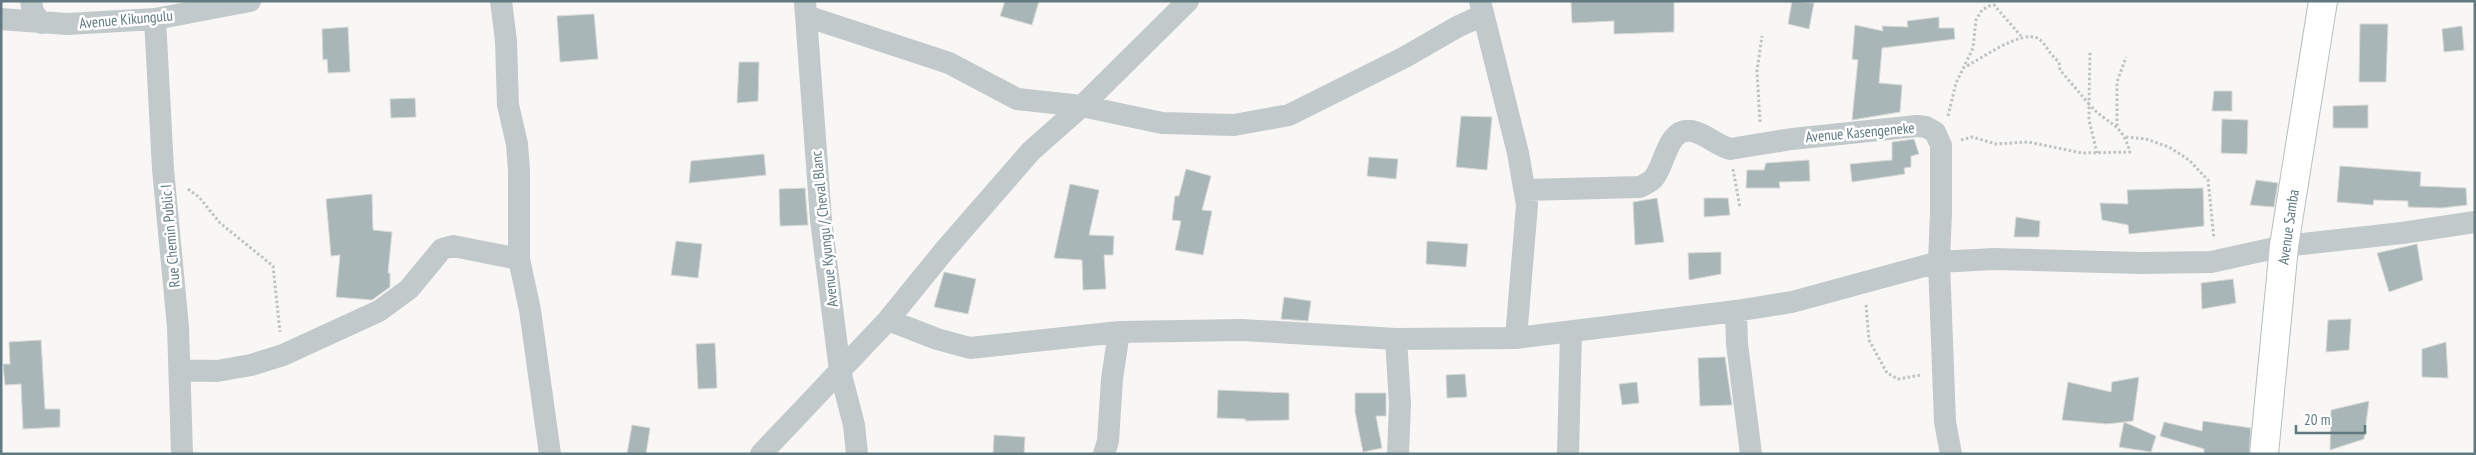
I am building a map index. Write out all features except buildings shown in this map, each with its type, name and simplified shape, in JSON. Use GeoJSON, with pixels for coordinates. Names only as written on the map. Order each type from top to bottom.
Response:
{"type":"FeatureCollection","features":[{"type":"Feature","properties":{"kind":"street"},"geometry":{"type":"LineString","coordinates":[[31,1],[33,12],[41,24]]}},
{"type":"Feature","properties":{"kind":"street","name":"Avenue Kikungulu"},"geometry":{"type":"LineString","coordinates":[[1,19],[41,24],[155,19],[250,1]]}},
{"type":"Feature","properties":{"kind":"street"},"geometry":{"type":"LineString","coordinates":[[501,1],[506,41],[508,105],[515,135],[519,171],[520,258],[530,310],[550,454]]}},
{"type":"Feature","properties":{"kind":"street"},"geometry":{"type":"LineString","coordinates":[[761,454],[888,320],[944,251],[1031,151],[1082,106],[1188,1]]}},
{"type":"Feature","properties":{"kind":"street","name":"Avenue Samba"},"geometry":{"type":"LineString","coordinates":[[2264,454],[2284,246],[2323,1]]}},
{"type":"Feature","properties":{"kind":"street"},"geometry":{"type":"LineString","coordinates":[[805,9],[949,64],[1017,99],[1082,106],[1162,123],[1234,125],[1289,115],[1405,58],[1457,27],[1482,8],[1518,153],[1527,205],[1516,338]]}},
{"type":"Feature","properties":{"kind":"street","name":"Avenue Kyungu / Cheval Blanc"},"geometry":{"type":"LineString","coordinates":[[805,9],[820,220],[840,371],[854,425],[857,454]]}},
{"type":"Feature","properties":{"kind":"street","name":"Rue Chemin Public I"},"geometry":{"type":"LineString","coordinates":[[155,19],[163,169],[174,274],[180,370],[182,454]]}},
{"type":"Feature","properties":{"kind":"street","name":"Avenue Kasengeneke"},"geometry":{"type":"LineString","coordinates":[[1730,149],[1760,143],[1917,126],[1926,127],[1936,132],[1941,145]]}},
{"type":"Feature","properties":{"kind":"street"},"geometry":{"type":"LineString","coordinates":[[1524,190],[1640,187],[1653,179],[1671,141],[1678,133],[1689,130],[1700,133],[1723,147],[1730,149]]}},
{"type":"Feature","properties":{"kind":"street"},"geometry":{"type":"LineString","coordinates":[[1941,145],[1942,212],[1939,262],[1944,422],[1951,454]]}},
{"type":"Feature","properties":{"kind":"street"},"geometry":{"type":"LineString","coordinates":[[888,320],[937,339],[970,348],[1119,332],[1242,330],[1396,339],[1516,338],[1736,311],[1792,302],[1939,262],[1993,259],[2140,263],[2211,262],[2284,246],[2402,233],[2475,222]]}},
{"type":"Feature","properties":{"kind":"street"},"geometry":{"type":"LineString","coordinates":[[180,370],[216,371],[251,365],[283,355],[379,311],[409,289],[442,249],[453,246],[520,258]]}},
{"type":"Feature","properties":{"kind":"street"},"geometry":{"type":"LineString","coordinates":[[1736,311],[1737,344],[1751,454]]}},
{"type":"Feature","properties":{"kind":"street"},"geometry":{"type":"LineString","coordinates":[[1104,454],[1108,441],[1112,379],[1119,332]]}},
{"type":"Feature","properties":{"kind":"street"},"geometry":{"type":"LineString","coordinates":[[1568,454],[1571,332]]}},
{"type":"Feature","properties":{"kind":"street"},"geometry":{"type":"LineString","coordinates":[[1396,339],[1400,404],[1398,454]]}},
{"type":"Feature","properties":{"kind":"path"},"geometry":{"type":"LineString","coordinates":[[1962,69],[1992,50],[2010,44],[2021,36],[2030,35],[2040,40],[2048,54],[2059,62],[2060,70],[2101,118],[2117,126],[2126,137],[2130,152],[2097,153],[2067,151],[2028,142],[1996,144],[1972,137],[1941,145],[1956,83],[1962,69],[1973,48],[1976,20],[1989,6],[1994,6],[2021,36]]}},
{"type":"Feature","properties":{"kind":"path"},"geometry":{"type":"LineString","coordinates":[[1760,143],[1757,71],[1762,36]]}},
{"type":"Feature","properties":{"kind":"path"},"geometry":{"type":"LineString","coordinates":[[2090,51],[2089,120],[2097,153]]}},
{"type":"Feature","properties":{"kind":"path"},"geometry":{"type":"LineString","coordinates":[[2117,126],[2117,82],[2126,57]]}},
{"type":"Feature","properties":{"kind":"path"},"geometry":{"type":"LineString","coordinates":[[2126,137],[2146,139],[2169,147],[2189,160],[2208,180],[2214,242],[2211,262]]}},
{"type":"Feature","properties":{"kind":"path"},"geometry":{"type":"LineString","coordinates":[[1730,149],[1735,190],[1740,208]]}},
{"type":"Feature","properties":{"kind":"path"},"geometry":{"type":"LineString","coordinates":[[163,169],[199,197],[220,223],[273,266],[283,355]]}},
{"type":"Feature","properties":{"kind":"path"},"geometry":{"type":"LineString","coordinates":[[1864,282],[1869,340],[1887,373],[1898,379],[1927,374],[1943,376]]}}]}
